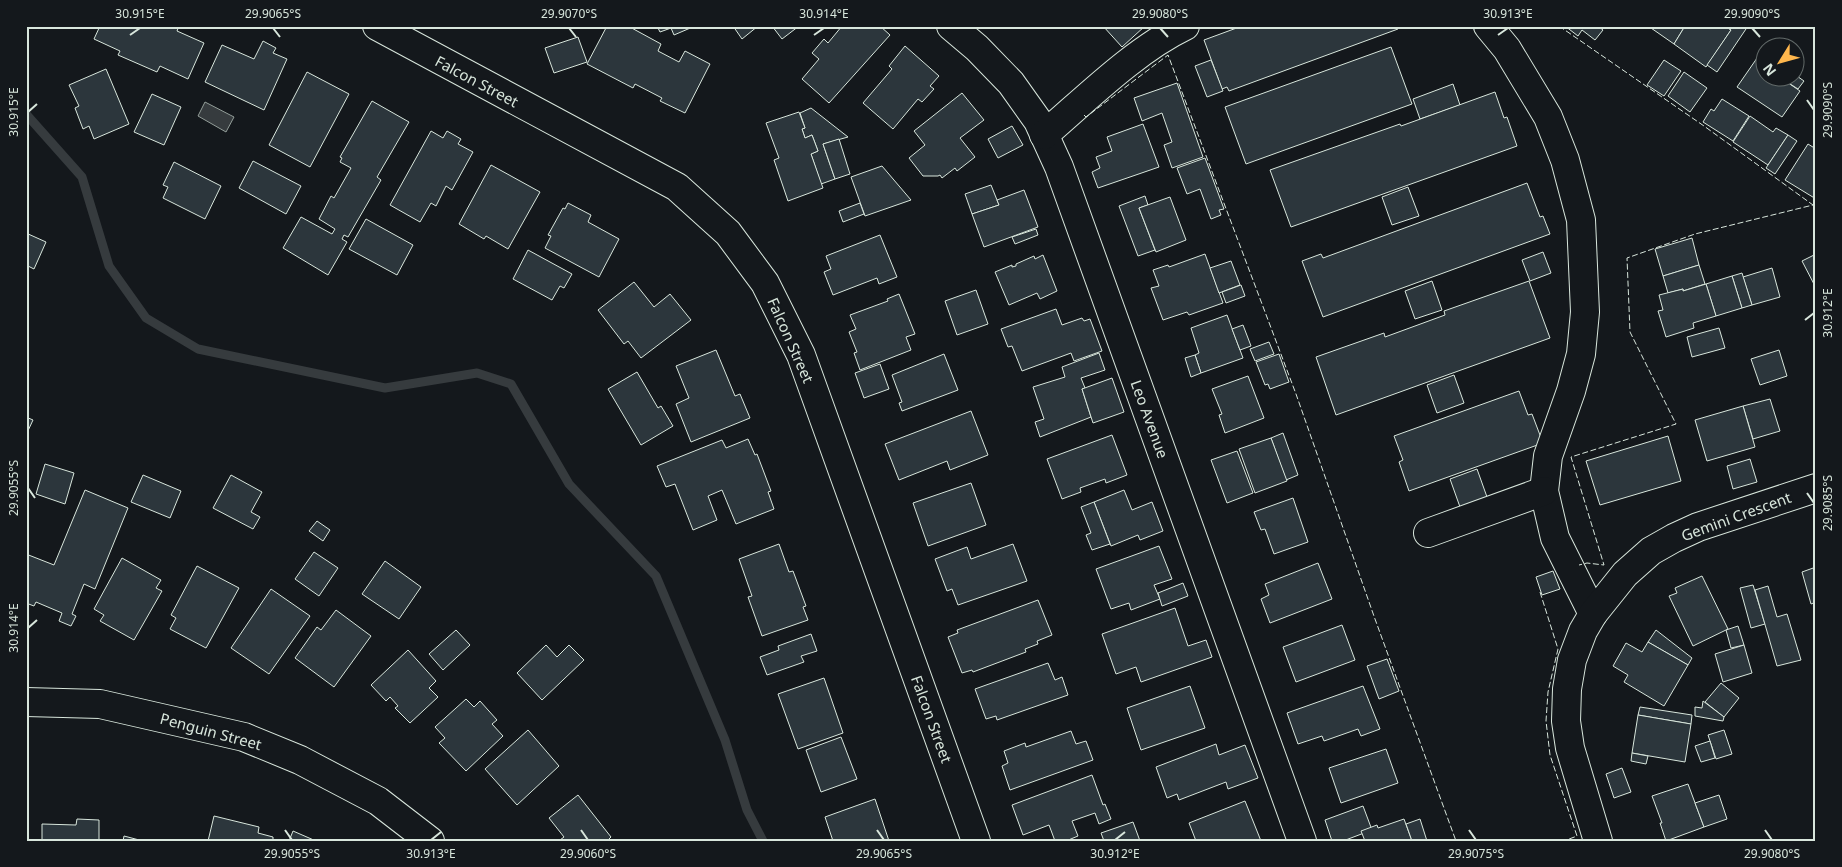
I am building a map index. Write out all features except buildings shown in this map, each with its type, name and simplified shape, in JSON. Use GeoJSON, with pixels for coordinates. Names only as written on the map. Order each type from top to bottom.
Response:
{"type":"FeatureCollection","features":[{"type":"Feature","properties":{"kind":"street","name":"Leo Avenue"},"geometry":{"type":"LineString","coordinates":[[950,26],[977,48],[1011,83],[1038,121],[1059,167],[1302,841]]}},
{"type":"Feature","properties":{"kind":"street"},"geometry":{"type":"LineString","coordinates":[[1044,136],[1124,67],[1154,44],[1185,26]]}},
{"type":"Feature","properties":{"kind":"street"},"geometry":{"type":"LineString","coordinates":[[1488,26],[1507,49],[1548,117],[1565,160],[1581,220],[1585,312],[1581,354],[1571,390],[1548,456],[1544,491],[1555,538],[1593,614]]}},
{"type":"Feature","properties":{"kind":"street","name":"Falcon Street"},"geometry":{"type":"LineString","coordinates":[[383,28],[677,187],[728,233],[765,283],[800,355],[976,841]]}},
{"type":"Feature","properties":{"kind":"street","name":"Gemini Crescent"},"geometry":{"type":"LineString","coordinates":[[1598,841],[1570,748],[1566,721],[1567,688],[1572,660],[1583,631],[1593,614],[1625,574],[1651,551],[1674,538],[1698,526],[1816,488]]}},
{"type":"Feature","properties":{"kind":"street"},"geometry":{"type":"LineString","coordinates":[[1428,533],[1544,491]]}},
{"type":"Feature","properties":{"kind":"street","name":"Penguin Street"},"geometry":{"type":"LineString","coordinates":[[26,702],[100,704],[244,737],[300,760],[378,801],[430,841]]}},
{"type":"Feature","properties":{"kind":"shaded area"},"geometry":{"type":"Polygon","coordinates":[[[205,102],[234,117],[226,132],[198,116],[205,102]]]}},
{"type":"Feature","properties":{"kind":"waterway"},"geometry":{"type":"LineString","coordinates":[[26,114],[82,177],[109,266],[146,318],[198,349],[385,388],[477,373],[511,384],[569,484],[656,576],[725,740],[747,810],[763,841]]}},
{"type":"Feature","properties":{"kind":"fence"},"geometry":{"type":"LineString","coordinates":[[1559,26],[1704,126],[1813,205],[1695,234],[1627,258],[1630,332],[1676,424],[1571,457],[1604,565],[1587,563],[1579,565]]}},
{"type":"Feature","properties":{"kind":"fence"},"geometry":{"type":"LineString","coordinates":[[1084,115],[1086,117],[1168,55],[1296,394],[1456,841]]}},
{"type":"Feature","properties":{"kind":"fence"},"geometry":{"type":"LineString","coordinates":[[1540,592],[1558,649],[1548,692],[1546,721],[1550,755],[1577,836],[1564,841]]}}]}
